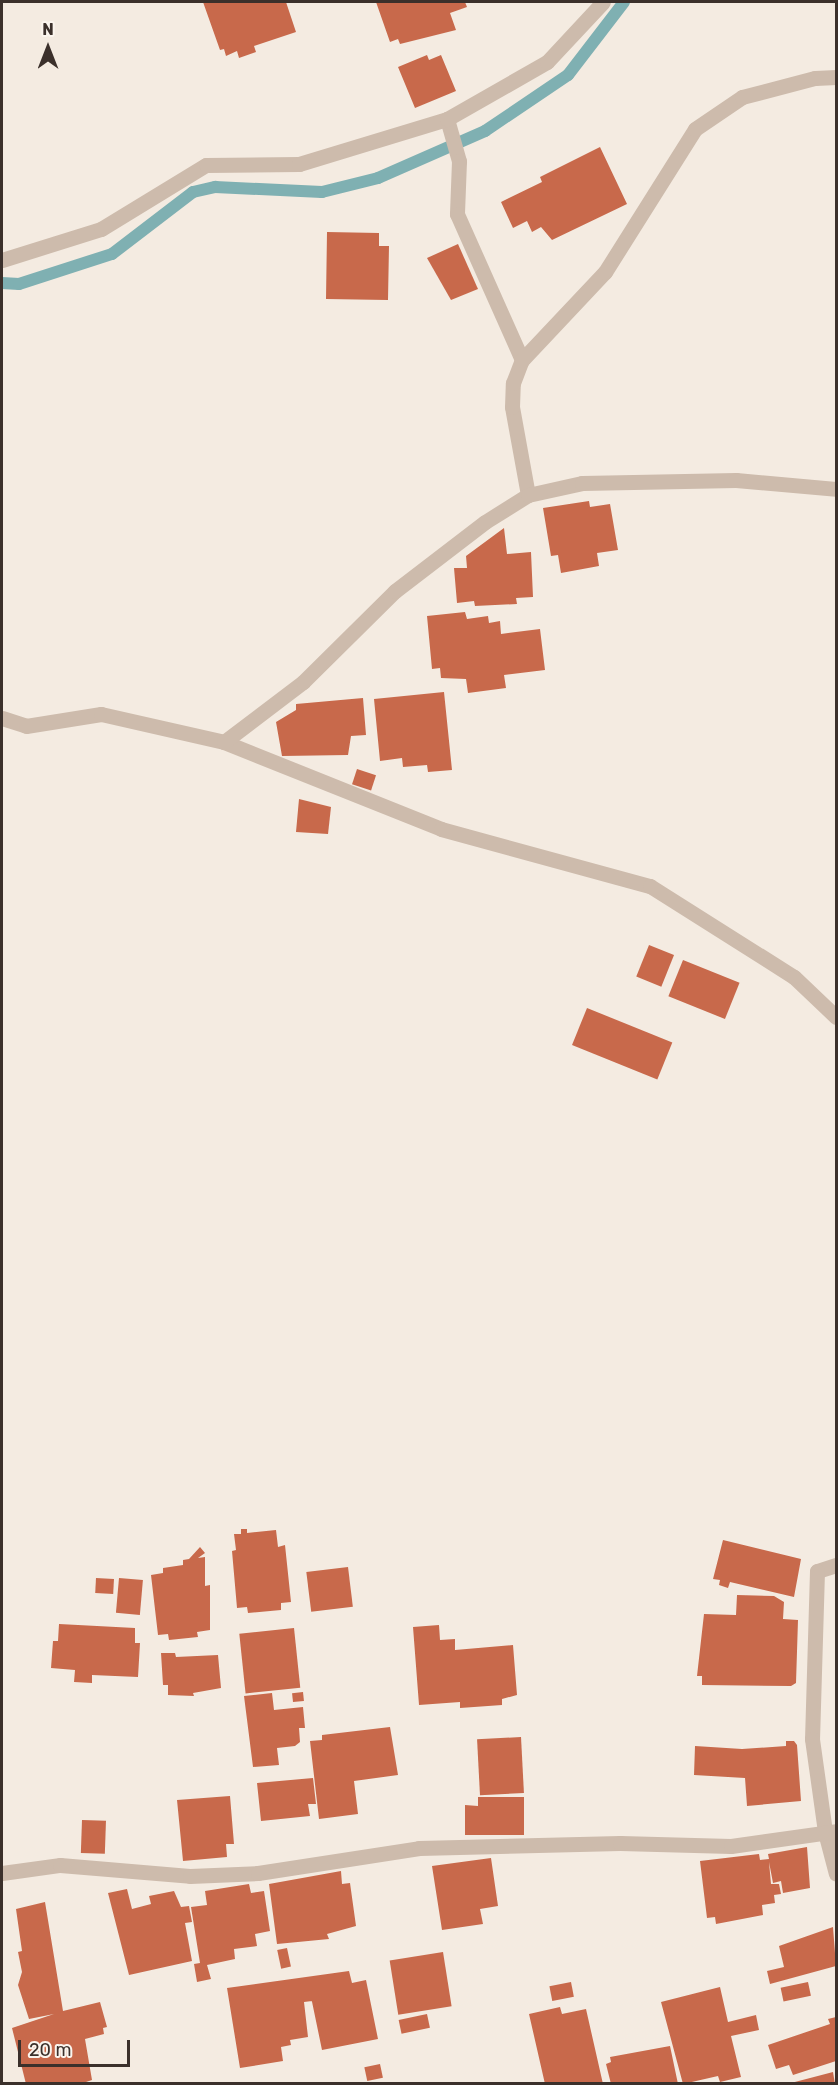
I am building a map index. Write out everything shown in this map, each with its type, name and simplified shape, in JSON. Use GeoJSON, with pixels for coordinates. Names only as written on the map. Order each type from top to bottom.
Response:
{"type":"FeatureCollection","features":[{"type":"Feature","properties":{"kind":"street"},"geometry":{"type":"LineString","coordinates":[[2,260],[101,229],[206,165],[299,164],[448,125],[547,62],[603,2]]}},
{"type":"Feature","properties":{"kind":"street"},"geometry":{"type":"LineString","coordinates":[[528,495],[512,407],[513,383],[522,360],[605,272],[694,129],[742,97],[815,78],[837,77]]}},
{"type":"Feature","properties":{"kind":"street"},"geometry":{"type":"LineString","coordinates":[[448,125],[459,161],[456,214],[522,360]]}},
{"type":"Feature","properties":{"kind":"street"},"geometry":{"type":"LineString","coordinates":[[224,742],[303,682],[395,591],[485,522],[528,495],[582,483],[736,480],[837,489]]}},
{"type":"Feature","properties":{"kind":"street"},"geometry":{"type":"LineString","coordinates":[[2,718],[26,726],[100,714],[224,742],[441,829],[650,886],[794,977],[837,1017]]}},
{"type":"Feature","properties":{"kind":"street"},"geometry":{"type":"LineString","coordinates":[[837,1565],[817,1571],[812,1739],[831,1831],[837,1874]]}},
{"type":"Feature","properties":{"kind":"street"},"geometry":{"type":"LineString","coordinates":[[2,1874],[60,1865],[189,1876],[247,1873],[419,1848],[620,1843],[731,1846],[831,1831]]}},
{"type":"Feature","properties":{"kind":"building"},"geometry":{"type":"Polygon","coordinates":[[[203,2],[286,2],[296,32],[254,46],[256,52],[239,58],[237,51],[226,56],[224,49],[220,50],[203,2]]]}},
{"type":"Feature","properties":{"kind":"building"},"geometry":{"type":"Polygon","coordinates":[[[376,2],[465,2],[467,7],[450,13],[456,30],[400,44],[398,39],[390,42],[376,2]]]}},
{"type":"Feature","properties":{"kind":"building"},"geometry":{"type":"Polygon","coordinates":[[[427,55],[429,60],[441,55],[456,91],[415,108],[398,67],[427,55]]]}},
{"type":"Feature","properties":{"kind":"building"},"geometry":{"type":"Polygon","coordinates":[[[600,147],[627,204],[552,240],[541,227],[532,232],[527,221],[513,228],[501,202],[542,182],[540,177],[600,147]]]}},
{"type":"Feature","properties":{"kind":"building"},"geometry":{"type":"Polygon","coordinates":[[[327,232],[379,233],[379,246],[389,246],[388,300],[326,299],[327,232]]]}},
{"type":"Feature","properties":{"kind":"building"},"geometry":{"type":"Polygon","coordinates":[[[458,244],[478,289],[451,300],[427,258],[458,244]]]}},
{"type":"Feature","properties":{"kind":"building"},"geometry":{"type":"Polygon","coordinates":[[[589,501],[590,507],[610,504],[618,550],[597,553],[599,566],[561,573],[558,555],[551,556],[543,508],[589,501]]]}},
{"type":"Feature","properties":{"kind":"building"},"geometry":{"type":"Polygon","coordinates":[[[504,528],[507,554],[531,552],[533,597],[516,598],[517,604],[475,606],[474,601],[457,603],[454,568],[467,568],[466,556],[504,528]]]}},
{"type":"Feature","properties":{"kind":"building"},"geometry":{"type":"Polygon","coordinates":[[[465,612],[467,619],[488,616],[489,623],[500,621],[501,634],[540,629],[545,670],[504,675],[506,688],[468,693],[466,679],[441,678],[440,668],[432,669],[427,616],[465,612]]]}},
{"type":"Feature","properties":{"kind":"building"},"geometry":{"type":"Polygon","coordinates":[[[444,692],[452,770],[428,772],[427,765],[403,767],[402,758],[380,761],[374,699],[444,692]]]}},
{"type":"Feature","properties":{"kind":"building"},"geometry":{"type":"Polygon","coordinates":[[[363,698],[366,735],[351,736],[348,755],[282,756],[276,722],[296,710],[296,704],[363,698]]]}},
{"type":"Feature","properties":{"kind":"building"},"geometry":{"type":"Polygon","coordinates":[[[357,769],[376,775],[371,790],[352,784],[357,769]]]}},
{"type":"Feature","properties":{"kind":"building"},"geometry":{"type":"Polygon","coordinates":[[[299,799],[331,807],[328,834],[296,832],[299,799]]]}},
{"type":"Feature","properties":{"kind":"building"},"geometry":{"type":"Polygon","coordinates":[[[649,945],[674,955],[661,987],[636,977],[649,945]]]}},
{"type":"Feature","properties":{"kind":"building"},"geometry":{"type":"Polygon","coordinates":[[[683,960],[740,983],[725,1019],[668,996],[683,960]]]}},
{"type":"Feature","properties":{"kind":"building"},"geometry":{"type":"Polygon","coordinates":[[[587,1008],[672,1042],[657,1080],[572,1045],[587,1008]]]}},
{"type":"Feature","properties":{"kind":"building"},"geometry":{"type":"Polygon","coordinates":[[[241,1529],[247,1529],[247,1533],[276,1530],[278,1547],[285,1545],[291,1602],[281,1603],[281,1610],[248,1613],[247,1607],[237,1608],[232,1551],[236,1550],[234,1534],[241,1534],[241,1529]]]}},
{"type":"Feature","properties":{"kind":"building"},"geometry":{"type":"Polygon","coordinates":[[[723,1540],[801,1559],[794,1597],[730,1582],[728,1588],[719,1585],[720,1580],[713,1579],[723,1540]]]}},
{"type":"Feature","properties":{"kind":"building"},"geometry":{"type":"Polygon","coordinates":[[[200,1547],[205,1553],[198,1558],[205,1557],[205,1586],[210,1585],[210,1630],[197,1632],[198,1637],[169,1640],[168,1634],[158,1635],[151,1575],[163,1573],[163,1568],[183,1565],[183,1560],[189,1559],[200,1547]]]}},
{"type":"Feature","properties":{"kind":"building"},"geometry":{"type":"Polygon","coordinates":[[[348,1567],[353,1607],[311,1612],[306,1572],[348,1567]]]}},
{"type":"Feature","properties":{"kind":"building"},"geometry":{"type":"Polygon","coordinates":[[[96,1578],[114,1579],[113,1594],[95,1593],[96,1578]]]}},
{"type":"Feature","properties":{"kind":"building"},"geometry":{"type":"Polygon","coordinates":[[[119,1578],[143,1580],[140,1615],[116,1613],[119,1578]]]}},
{"type":"Feature","properties":{"kind":"building"},"geometry":{"type":"Polygon","coordinates":[[[737,1595],[774,1596],[784,1602],[783,1619],[798,1620],[796,1683],[791,1686],[702,1685],[702,1676],[697,1676],[704,1614],[736,1615],[737,1595]]]}},
{"type":"Feature","properties":{"kind":"building"},"geometry":{"type":"Polygon","coordinates":[[[59,1624],[135,1628],[135,1643],[140,1643],[138,1677],[92,1675],[92,1683],[74,1682],[75,1670],[51,1668],[53,1641],[58,1641],[59,1624]]]}},
{"type":"Feature","properties":{"kind":"building"},"geometry":{"type":"Polygon","coordinates":[[[439,1625],[440,1640],[455,1639],[455,1650],[513,1645],[517,1695],[502,1699],[502,1705],[460,1708],[460,1702],[419,1705],[413,1627],[439,1625]]]}},
{"type":"Feature","properties":{"kind":"building"},"geometry":{"type":"Polygon","coordinates":[[[294,1628],[300,1688],[246,1693],[239,1634],[294,1628]]]}},
{"type":"Feature","properties":{"kind":"building"},"geometry":{"type":"Polygon","coordinates":[[[161,1653],[175,1653],[176,1657],[218,1655],[221,1688],[193,1693],[194,1696],[168,1695],[168,1685],[163,1685],[161,1653]]]}},
{"type":"Feature","properties":{"kind":"building"},"geometry":{"type":"Polygon","coordinates":[[[303,1692],[304,1701],[293,1702],[292,1693],[303,1692]]]}},
{"type":"Feature","properties":{"kind":"building"},"geometry":{"type":"Polygon","coordinates":[[[272,1693],[274,1710],[303,1707],[305,1728],[299,1728],[300,1742],[295,1746],[277,1748],[279,1765],[253,1767],[244,1696],[272,1693]]]}},
{"type":"Feature","properties":{"kind":"building"},"geometry":{"type":"Polygon","coordinates":[[[390,1727],[398,1775],[354,1781],[358,1814],[319,1819],[310,1741],[322,1740],[322,1735],[390,1727]]]}},
{"type":"Feature","properties":{"kind":"building"},"geometry":{"type":"Polygon","coordinates":[[[521,1737],[524,1793],[480,1795],[477,1739],[521,1737]]]}},
{"type":"Feature","properties":{"kind":"building"},"geometry":{"type":"Polygon","coordinates":[[[786,1741],[794,1741],[797,1745],[801,1801],[747,1806],[745,1778],[694,1775],[695,1746],[742,1749],[786,1746],[786,1741]]]}},
{"type":"Feature","properties":{"kind":"building"},"geometry":{"type":"Polygon","coordinates":[[[313,1778],[316,1804],[308,1804],[310,1816],[261,1821],[257,1783],[313,1778]]]}},
{"type":"Feature","properties":{"kind":"building"},"geometry":{"type":"Polygon","coordinates":[[[230,1796],[234,1844],[226,1844],[227,1857],[183,1861],[177,1800],[230,1796]]]}},
{"type":"Feature","properties":{"kind":"building"},"geometry":{"type":"Polygon","coordinates":[[[478,1797],[524,1797],[524,1835],[465,1835],[465,1805],[478,1806],[478,1797]]]}},
{"type":"Feature","properties":{"kind":"building"},"geometry":{"type":"Polygon","coordinates":[[[82,1820],[106,1821],[105,1854],[81,1853],[82,1820]]]}},
{"type":"Feature","properties":{"kind":"building"},"geometry":{"type":"Polygon","coordinates":[[[807,1847],[810,1888],[783,1893],[781,1881],[773,1883],[769,1862],[771,1884],[779,1884],[781,1894],[774,1895],[775,1903],[762,1905],[763,1915],[716,1924],[715,1917],[707,1918],[700,1861],[759,1854],[760,1860],[769,1859],[768,1854],[807,1847]]]}},
{"type":"Feature","properties":{"kind":"building"},"geometry":{"type":"Polygon","coordinates":[[[491,1858],[498,1906],[480,1909],[483,1924],[442,1930],[432,1866],[491,1858]]]}},
{"type":"Feature","properties":{"kind":"building"},"geometry":{"type":"Polygon","coordinates":[[[341,1871],[342,1884],[350,1883],[356,1926],[327,1934],[329,1939],[277,1944],[269,1884],[341,1871]]]}},
{"type":"Feature","properties":{"kind":"building"},"geometry":{"type":"Polygon","coordinates":[[[249,1884],[251,1893],[264,1891],[270,1931],[255,1934],[257,1946],[234,1949],[235,1959],[207,1965],[211,1979],[197,1982],[194,1964],[200,1963],[191,1907],[207,1905],[205,1891],[249,1884]]]}},
{"type":"Feature","properties":{"kind":"building"},"geometry":{"type":"Polygon","coordinates":[[[127,1889],[132,1909],[151,1904],[149,1896],[174,1891],[181,1907],[189,1906],[192,1922],[185,1923],[192,1961],[129,1975],[108,1893],[127,1889]]]}},
{"type":"Feature","properties":{"kind":"building"},"geometry":{"type":"Polygon","coordinates":[[[45,1902],[63,2011],[100,2002],[107,2027],[103,2028],[104,2034],[85,2039],[92,2080],[80,2084],[26,2084],[12,2028],[54,2014],[29,2019],[18,1985],[22,1972],[18,1952],[22,1951],[16,1909],[45,1902]]]}},
{"type":"Feature","properties":{"kind":"building"},"geometry":{"type":"Polygon","coordinates":[[[833,1927],[836,1966],[770,1984],[767,1971],[784,1967],[779,1946],[833,1927]]]}},
{"type":"Feature","properties":{"kind":"building"},"geometry":{"type":"Polygon","coordinates":[[[287,1948],[291,1967],[281,1969],[277,1950],[287,1948]]]}},
{"type":"Feature","properties":{"kind":"building"},"geometry":{"type":"Polygon","coordinates":[[[443,1952],[452,2006],[398,2015],[390,1960],[443,1952]]]}},
{"type":"Feature","properties":{"kind":"building"},"geometry":{"type":"Polygon","coordinates":[[[349,1971],[352,1983],[366,1980],[378,2039],[322,2050],[312,2001],[304,2002],[308,2037],[290,2040],[291,2045],[281,2047],[283,2061],[240,2068],[227,1988],[349,1971]]]}},
{"type":"Feature","properties":{"kind":"building"},"geometry":{"type":"Polygon","coordinates":[[[571,1982],[574,1997],[552,2001],[549,1986],[571,1982]]]}},
{"type":"Feature","properties":{"kind":"building"},"geometry":{"type":"Polygon","coordinates":[[[808,1982],[811,1996],[784,2002],[781,1988],[808,1982]]]}},
{"type":"Feature","properties":{"kind":"building"},"geometry":{"type":"Polygon","coordinates":[[[720,1987],[728,2022],[756,2015],[759,2030],[731,2036],[741,2077],[720,2082],[718,2076],[683,2084],[661,2002],[720,1987]]]}},
{"type":"Feature","properties":{"kind":"building"},"geometry":{"type":"Polygon","coordinates":[[[560,2007],[562,2014],[586,2009],[603,2084],[545,2084],[529,2014],[560,2007]]]}},
{"type":"Feature","properties":{"kind":"building"},"geometry":{"type":"Polygon","coordinates":[[[427,2014],[430,2028],[402,2034],[399,2020],[427,2014]]]}},
{"type":"Feature","properties":{"kind":"building"},"geometry":{"type":"Polygon","coordinates":[[[836,2017],[836,2061],[793,2075],[789,2065],[776,2069],[768,2045],[830,2024],[828,2019],[836,2017]]]}},
{"type":"Feature","properties":{"kind":"building"},"geometry":{"type":"Polygon","coordinates":[[[670,2046],[678,2084],[611,2084],[606,2064],[611,2062],[610,2057],[670,2046]]]}},
{"type":"Feature","properties":{"kind":"building"},"geometry":{"type":"Polygon","coordinates":[[[380,2064],[383,2078],[367,2081],[364,2067],[380,2064]]]}},
{"type":"Feature","properties":{"kind":"building"},"geometry":{"type":"Polygon","coordinates":[[[833,2072],[835,2084],[791,2084],[791,2083],[833,2072]]]}},
{"type":"Feature","properties":{"kind":"waterway"},"geometry":{"type":"LineString","coordinates":[[2,283],[19,284],[112,254],[193,192],[215,187],[322,192],[378,178],[485,131],[568,75],[624,2]]}}]}
